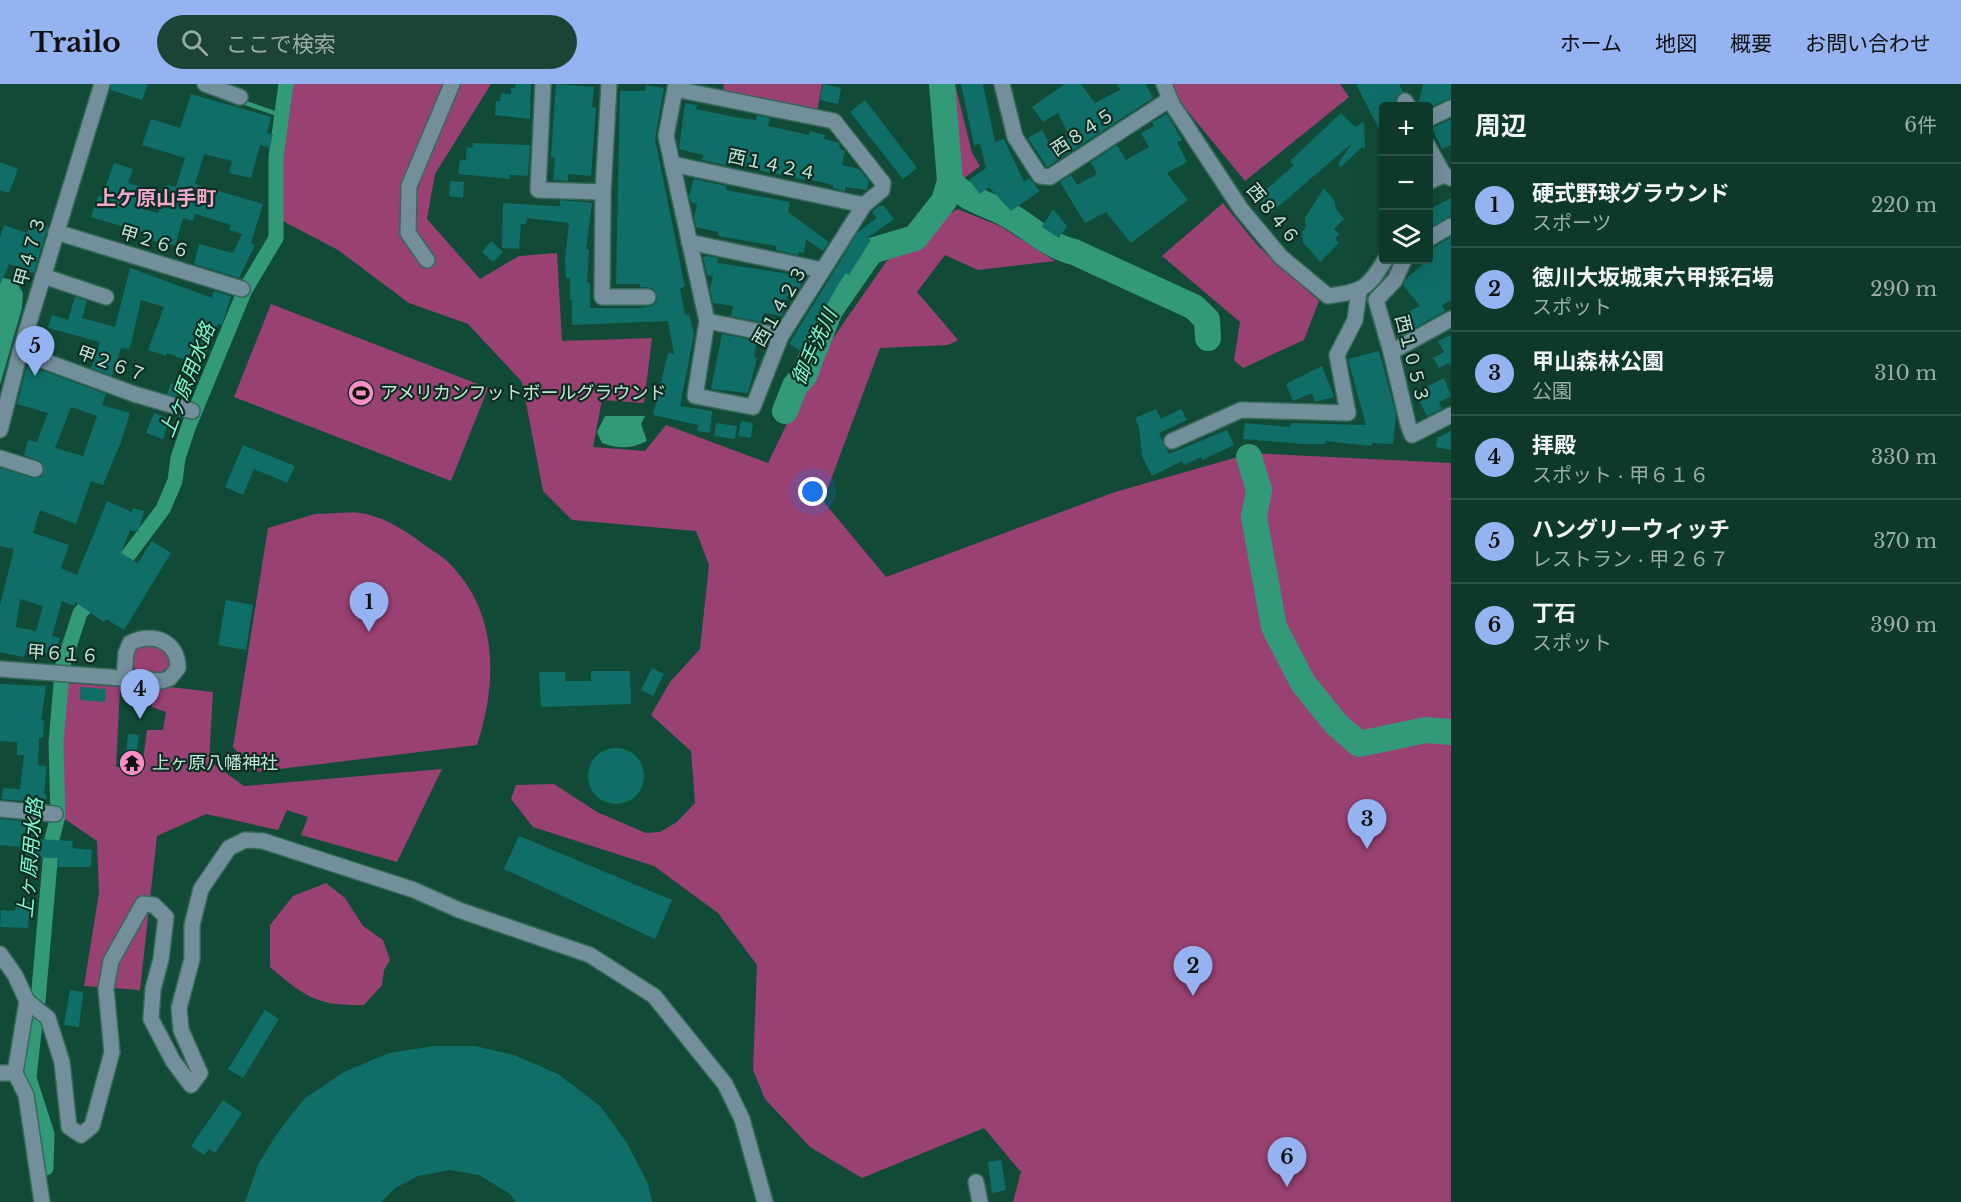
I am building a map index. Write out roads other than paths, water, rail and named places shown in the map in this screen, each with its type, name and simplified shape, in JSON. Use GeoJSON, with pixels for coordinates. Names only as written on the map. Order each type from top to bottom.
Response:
{"type":"FeatureCollection","features":[{"type":"Feature","properties":{"kind":"street","name":"甲４７３"},"geometry":{"type":"LineString","coordinates":[[0,430],[20,352],[102,84]]}},
{"type":"Feature","properties":{"kind":"street"},"geometry":{"type":"LineString","coordinates":[[205,84],[240,97]]}},
{"type":"Feature","properties":{"kind":"street"},"geometry":{"type":"LineString","coordinates":[[428,260],[408,233],[409,186],[452,84]]}},
{"type":"Feature","properties":{"kind":"street"},"geometry":{"type":"LineString","coordinates":[[543,84],[538,190],[603,192]]}},
{"type":"Feature","properties":{"kind":"street"},"geometry":{"type":"LineString","coordinates":[[609,84],[603,192],[602,297],[648,297]]}},
{"type":"Feature","properties":{"kind":"street","name":"西８４５"},"geometry":{"type":"LineString","coordinates":[[1002,84],[1015,137],[1040,176],[1050,177],[1170,99]]}},
{"type":"Feature","properties":{"kind":"street","name":"西８４６"},"geometry":{"type":"LineString","coordinates":[[1164,84],[1170,99],[1241,209],[1281,257],[1328,296],[1359,291]]}},
{"type":"Feature","properties":{"kind":"street","name":"西１４２３"},"geometry":{"type":"LineString","coordinates":[[675,87],[834,121],[883,183],[882,190],[864,205],[781,336],[753,407],[695,396],[707,321],[666,136],[675,87]]}},
{"type":"Feature","properties":{"kind":"street"},"geometry":{"type":"LineString","coordinates":[[1433,117],[1451,108]]}},
{"type":"Feature","properties":{"kind":"street"},"geometry":{"type":"LineString","coordinates":[[1433,154],[1448,177],[1433,181]]}},
{"type":"Feature","properties":{"kind":"street","name":"西１４２４"},"geometry":{"type":"LineString","coordinates":[[672,164],[864,205]]}},
{"type":"Feature","properties":{"kind":"street"},"geometry":{"type":"LineString","coordinates":[[1433,236],[1451,226]]}},
{"type":"Feature","properties":{"kind":"street","name":"甲２６６"},"geometry":{"type":"LineString","coordinates":[[56,232],[242,289]]}},
{"type":"Feature","properties":{"kind":"street"},"geometry":{"type":"LineString","coordinates":[[689,242],[822,270]]}},
{"type":"Feature","properties":{"kind":"street"},"geometry":{"type":"LineString","coordinates":[[1172,441],[1241,410],[1347,413],[1337,355],[1355,320],[1359,291],[1376,275],[1383,264]]}},
{"type":"Feature","properties":{"kind":"street","name":"西１０５３"},"geometry":{"type":"LineString","coordinates":[[1402,264],[1395,280],[1376,300],[1412,435],[1451,415]]}},
{"type":"Feature","properties":{"kind":"street"},"geometry":{"type":"LineString","coordinates":[[44,276],[106,297]]}},
{"type":"Feature","properties":{"kind":"street"},"geometry":{"type":"LineString","coordinates":[[1391,352],[1451,319]]}},
{"type":"Feature","properties":{"kind":"street"},"geometry":{"type":"LineString","coordinates":[[707,321],[781,336]]}},
{"type":"Feature","properties":{"kind":"street","name":"甲２６７"},"geometry":{"type":"LineString","coordinates":[[20,352],[134,394],[192,411]]}},
{"type":"Feature","properties":{"kind":"street"},"geometry":{"type":"LineString","coordinates":[[0,458],[35,469]]}},
{"type":"Feature","properties":{"kind":"street","name":"甲６１６"},"geometry":{"type":"LineString","coordinates":[[0,669],[124,677]]}},
{"type":"Feature","properties":{"kind":"street"},"geometry":{"type":"LineString","coordinates":[[0,809],[55,814]]}},
{"type":"Feature","properties":{"kind":"street"},"geometry":{"type":"LineString","coordinates":[[0,954],[15,975],[27,1001],[48,1018],[62,1062],[69,1128],[81,1135],[92,1126],[112,1052],[106,988],[111,961],[143,904],[154,905],[166,917],[161,959],[153,989],[152,1019],[173,1061],[191,1084],[200,1073],[181,1030],[179,1008],[192,958],[192,925],[201,889],[229,848],[245,840],[262,841],[414,890],[459,910],[590,955],[654,996],[725,1084],[742,1119],[765,1202]]}},
{"type":"Feature","properties":{"kind":"street"},"geometry":{"type":"LineString","coordinates":[[27,1001],[8,1073],[26,1095],[42,1202]]}},
{"type":"Feature","properties":{"kind":"street"},"geometry":{"type":"LineString","coordinates":[[976,1182],[980,1202]]}},
{"type":"Feature","properties":{"kind":"waterway","name":"上ヶ原用水路"},"geometry":{"type":"LineString","coordinates":[[115,573],[163,509],[175,481],[178,458],[188,428],[245,290],[276,238],[276,157],[286,84]]}},
{"type":"Feature","properties":{"kind":"waterway","name":"御手洗川"},"geometry":{"type":"LineString","coordinates":[[785,411],[795,386],[804,376],[830,310],[871,251],[915,238],[944,201],[950,181],[942,84]]}},
{"type":"Feature","properties":{"kind":"waterway"},"geometry":{"type":"LineString","coordinates":[[240,101],[283,116]]}},
{"type":"Feature","properties":{"kind":"waterway"},"geometry":{"type":"LineString","coordinates":[[950,181],[963,193],[1010,216],[1057,246],[1194,307],[1207,320],[1208,338]]}},
{"type":"Feature","properties":{"kind":"waterway"},"geometry":{"type":"LineString","coordinates":[[1249,457],[1259,490],[1254,517],[1274,627],[1303,683],[1336,724],[1359,744],[1426,730],[1451,732]]}},
{"type":"Feature","properties":{"kind":"waterway","name":"上ヶ原用水路"},"geometry":{"type":"LineString","coordinates":[[62,668],[80,613],[98,593]]}},
{"type":"Feature","properties":{"kind":"waterway","name":"上ヶ原用水路"},"geometry":{"type":"LineString","coordinates":[[38,1001],[52,839],[58,816],[56,743],[61,684]]}},
{"type":"Feature","properties":{"kind":"waterway","name":"上ヶ原用水路"},"geometry":{"type":"LineString","coordinates":[[35,1023],[29,1078],[47,1134],[46,1168]]}},
{"type":"Feature","properties":{"kind":"place","name":"ハングリーウィッチ"},"geometry":{"type":"Point","coordinates":[35,376]}},
{"type":"Feature","properties":{"kind":"place","name":"アメリカンフットボールグラウンド"},"geometry":{"type":"Point","coordinates":[361,393]}},
{"type":"Feature","properties":{"kind":"place","name":"硬式野球グラウンド"},"geometry":{"type":"Point","coordinates":[369,632]}},
{"type":"Feature","properties":{"kind":"place","name":"拝殿"},"geometry":{"type":"Point","coordinates":[140,719]}},
{"type":"Feature","properties":{"kind":"place","name":"上ヶ原八幡神社"},"geometry":{"type":"Point","coordinates":[132,763]}},
{"type":"Feature","properties":{"kind":"place","name":"甲山森林公園"},"geometry":{"type":"Point","coordinates":[1367,849]}},
{"type":"Feature","properties":{"kind":"place","name":"徳川大坂城東六甲採石場"},"geometry":{"type":"Point","coordinates":[1193,996]}},
{"type":"Feature","properties":{"kind":"place","name":"丁石"},"geometry":{"type":"Point","coordinates":[1287,1187]}},
{"type":"Feature","properties":{"kind":"district","name":"上ケ原山手町"},"geometry":{"type":"Point","coordinates":[156,198]}}]}
